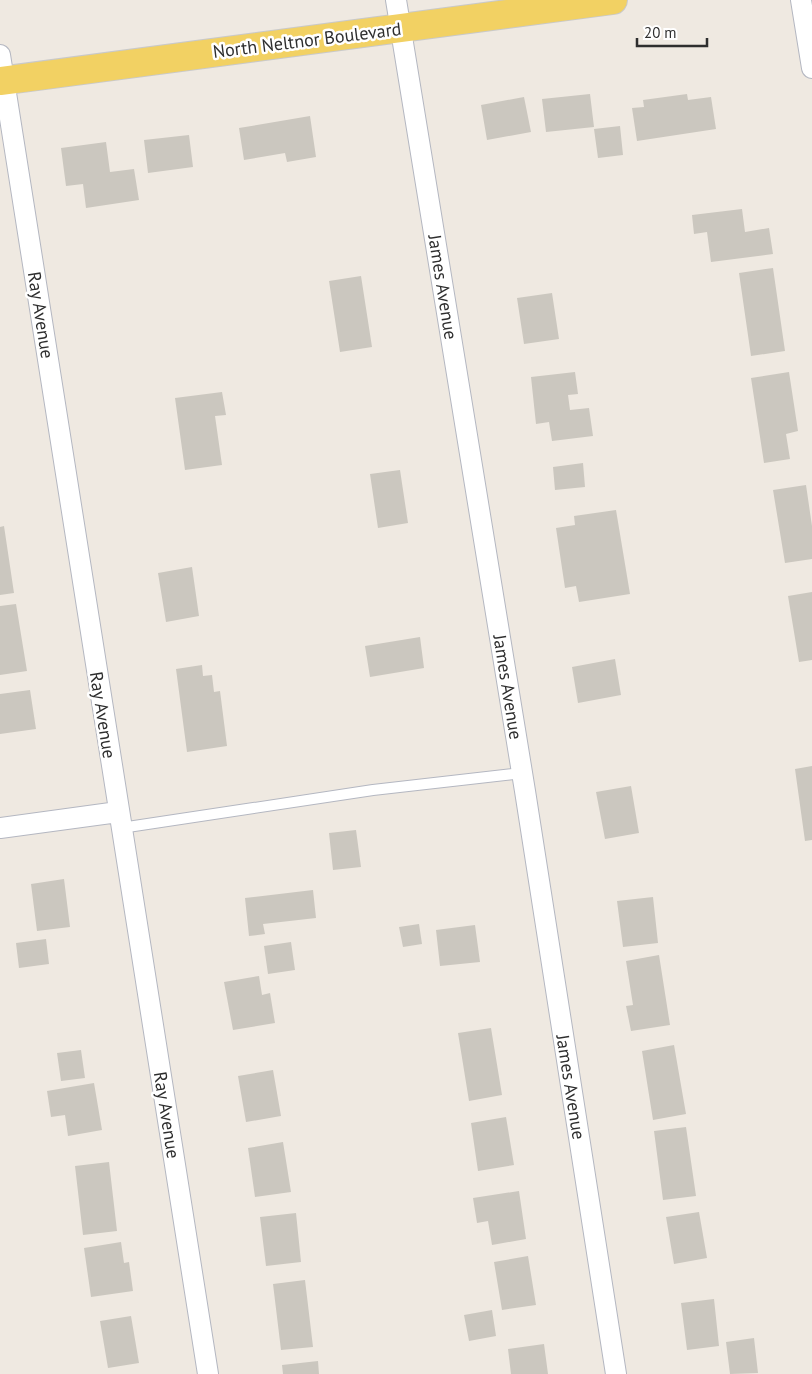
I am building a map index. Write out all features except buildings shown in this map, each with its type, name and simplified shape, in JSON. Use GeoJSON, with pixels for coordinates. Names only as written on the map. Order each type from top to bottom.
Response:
{"type":"FeatureCollection","features":[{"type":"Feature","properties":{"kind":"main road","name":"North Neltnor Boulevard"},"geometry":{"type":"LineString","coordinates":[[1,72],[401,28],[613,0]]}},
{"type":"Feature","properties":{"kind":"street","name":"James Avenue"},"geometry":{"type":"LineString","coordinates":[[396,0],[522,773],[616,1374]]}},
{"type":"Feature","properties":{"kind":"street"},"geometry":{"type":"LineString","coordinates":[[801,0],[812,68]]}},
{"type":"Feature","properties":{"kind":"street","name":"Ray Avenue"},"geometry":{"type":"LineString","coordinates":[[1,72],[208,1374]]}},
{"type":"Feature","properties":{"kind":"street"},"geometry":{"type":"LineString","coordinates":[[0,828],[119,820]]}},
{"type":"Feature","properties":{"kind":"lane"},"geometry":{"type":"LineString","coordinates":[[119,820],[522,773]]}}]}
